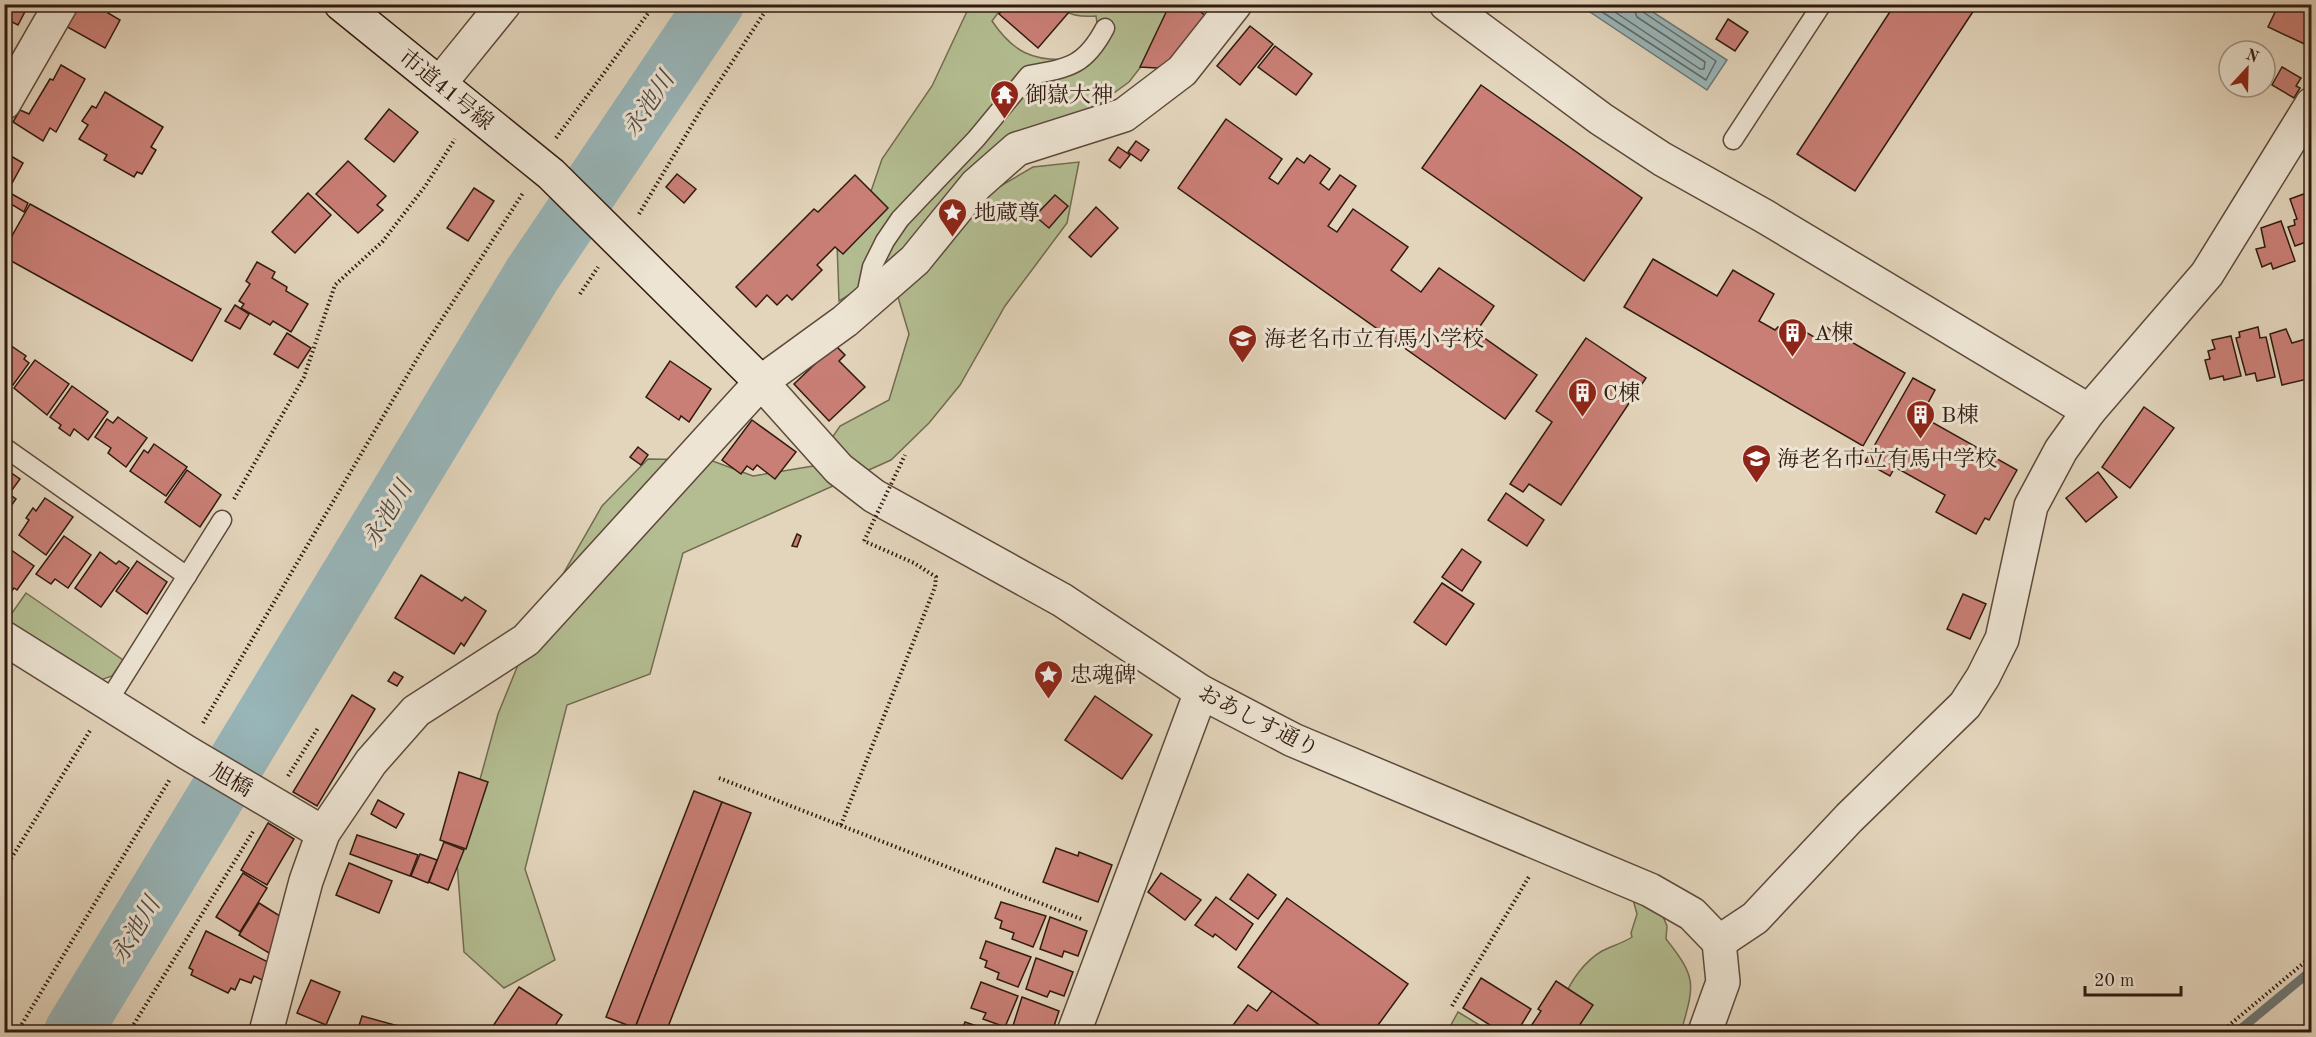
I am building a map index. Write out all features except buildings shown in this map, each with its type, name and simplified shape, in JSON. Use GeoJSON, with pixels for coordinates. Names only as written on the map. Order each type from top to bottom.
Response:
{"type":"FeatureCollection","features":[{"type":"Feature","properties":{"kind":"street"},"geometry":{"type":"LineString","coordinates":[[4,103],[61,4]]}},
{"type":"Feature","properties":{"kind":"street","name":"市道41号線"},"geometry":{"type":"LineString","coordinates":[[341,4],[544,169],[615,239]]}},
{"type":"Feature","properties":{"kind":"street"},"geometry":{"type":"LineString","coordinates":[[440,83],[504,4]]}},
{"type":"Feature","properties":{"kind":"street"},"geometry":{"type":"LineString","coordinates":[[266,1032],[306,881],[323,833],[370,762],[416,711],[526,640],[761,382],[845,321],[915,260],[976,185],[1017,148],[1124,115],[1182,71],[1235,4]]}},
{"type":"Feature","properties":{"kind":"street"},"geometry":{"type":"LineString","coordinates":[[1446,4],[1601,119],[1662,159],[1774,222],[2089,411]]}},
{"type":"Feature","properties":{"kind":"street"},"geometry":{"type":"LineString","coordinates":[[1705,1032],[1723,982],[1719,942],[1755,918],[1849,818],[1965,705],[1983,677],[2002,639],[2031,506],[2061,450],[2089,411],[2207,274],[2312,104]]}},
{"type":"Feature","properties":{"kind":"street"},"geometry":{"type":"LineString","coordinates":[[615,239],[761,382]]}},
{"type":"Feature","properties":{"kind":"street","name":"おあしす通り"},"geometry":{"type":"LineString","coordinates":[[761,382],[839,469],[874,496],[1062,600],[1201,692],[1293,740],[1660,896],[1692,914],[1719,942]]}},
{"type":"Feature","properties":{"kind":"street","name":"旭橋"},"geometry":{"type":"LineString","coordinates":[[4,638],[192,756],[323,833]]}},
{"type":"Feature","properties":{"kind":"street"},"geometry":{"type":"LineString","coordinates":[[1074,1032],[1201,692]]}},
{"type":"Feature","properties":{"kind":"lane"},"geometry":{"type":"LineString","coordinates":[[1733,140],[1822,4]]}},
{"type":"Feature","properties":{"kind":"lane"},"geometry":{"type":"LineString","coordinates":[[865,302],[872,267],[885,241],[900,219],[976,139],[1029,75],[1072,66],[1086,57],[1105,28]]}},
{"type":"Feature","properties":{"kind":"lane"},"geometry":{"type":"LineString","coordinates":[[4,447],[187,576]]}},
{"type":"Feature","properties":{"kind":"lane"},"geometry":{"type":"LineString","coordinates":[[107,703],[222,520]]}},
{"type":"Feature","properties":{"kind":"path"},"geometry":{"type":"LineString","coordinates":[[17,1032],[192,756],[424,347],[519,200],[544,169],[655,4]]}},
{"type":"Feature","properties":{"kind":"path"},"geometry":{"type":"LineString","coordinates":[[615,239],[770,4]]}},
{"type":"Feature","properties":{"kind":"path"},"geometry":{"type":"LineString","coordinates":[[222,520],[304,377],[335,285],[383,241],[426,184],[474,110]]}},
{"type":"Feature","properties":{"kind":"path"},"geometry":{"type":"LineString","coordinates":[[841,825],[935,587],[936,576],[933,573],[864,542],[905,455]]}},
{"type":"Feature","properties":{"kind":"path"},"geometry":{"type":"LineString","coordinates":[[4,870],[107,703]]}},
{"type":"Feature","properties":{"kind":"path"},"geometry":{"type":"LineString","coordinates":[[129,1032],[269,800],[318,728]]}},
{"type":"Feature","properties":{"kind":"path"},"geometry":{"type":"LineString","coordinates":[[719,778],[1112,931]]}},
{"type":"Feature","properties":{"kind":"path"},"geometry":{"type":"LineString","coordinates":[[1452,1006],[1547,847]]}},
{"type":"Feature","properties":{"kind":"path"},"geometry":{"type":"LineString","coordinates":[[2221,1032],[2312,956]]}},
{"type":"Feature","properties":{"kind":"green space"},"geometry":{"type":"Polygon","coordinates":[[[970,5],[1004,5],[992,21],[1000,32],[1025,53],[1058,60],[1071,59],[1098,30],[1096,16],[1075,15],[1065,12],[1056,5],[1189,5],[1129,82],[1063,130],[872,281],[839,301],[837,243],[867,203],[882,159],[932,86],[970,5]]]}},
{"type":"Feature","properties":{"kind":"green space"},"geometry":{"type":"Polygon","coordinates":[[[1079,162],[1067,223],[1005,306],[960,385],[929,423],[891,460],[683,553],[650,674],[567,705],[525,869],[555,960],[504,988],[464,952],[457,863],[498,714],[535,623],[602,506],[648,459],[710,460],[753,476],[813,466],[840,426],[889,400],[909,334],[897,294],[980,198],[1033,167],[1079,162]]]}},
{"type":"Feature","properties":{"kind":"green space"},"geometry":{"type":"Polygon","coordinates":[[[26,593],[123,660],[112,676],[98,681],[5,623],[26,593]]]}},
{"type":"Feature","properties":{"kind":"green space"},"geometry":{"type":"Polygon","coordinates":[[[1632,896],[1658,905],[1667,926],[1666,939],[1684,964],[1688,974],[1689,1003],[1681,1032],[1579,1032],[1576,1015],[1564,998],[1570,984],[1590,960],[1602,951],[1632,937],[1631,933],[1637,914],[1632,896]]]}},
{"type":"Feature","properties":{"kind":"green space"},"geometry":{"type":"Polygon","coordinates":[[[1458,1012],[1491,1032],[1447,1032],[1458,1012]]]}},
{"type":"Feature","properties":{"kind":"water"},"geometry":{"type":"Polygon","coordinates":[[[1586,4],[1642,5],[1727,60],[1707,90],[1584,8],[1586,4]]]}},
{"type":"Feature","properties":{"kind":"waterway","name":"永池川"},"geometry":{"type":"LineString","coordinates":[[73,1032],[532,275],[715,4]]}},
{"type":"Feature","properties":{"kind":"waterway"},"geometry":{"type":"LineString","coordinates":[[2237,1032],[2312,970]]}},
{"type":"Feature","properties":{"kind":"place","name":"御嶽大神"},"geometry":{"type":"Point","coordinates":[1004,120]}},
{"type":"Feature","properties":{"kind":"place","name":"地蔵尊"},"geometry":{"type":"Point","coordinates":[953,238]}},
{"type":"Feature","properties":{"kind":"place","name":"A棟"},"geometry":{"type":"Point","coordinates":[1793,358]}},
{"type":"Feature","properties":{"kind":"place","name":"海老名市立有馬小学校"},"geometry":{"type":"Point","coordinates":[1243,364]}},
{"type":"Feature","properties":{"kind":"place","name":"C棟"},"geometry":{"type":"Point","coordinates":[1582,418]}},
{"type":"Feature","properties":{"kind":"place","name":"B棟"},"geometry":{"type":"Point","coordinates":[1920,440]}},
{"type":"Feature","properties":{"kind":"place","name":"海老名市立有馬中学校"},"geometry":{"type":"Point","coordinates":[1756,484]}},
{"type":"Feature","properties":{"kind":"place","name":"忠魂碑"},"geometry":{"type":"Point","coordinates":[1049,700]}}]}
